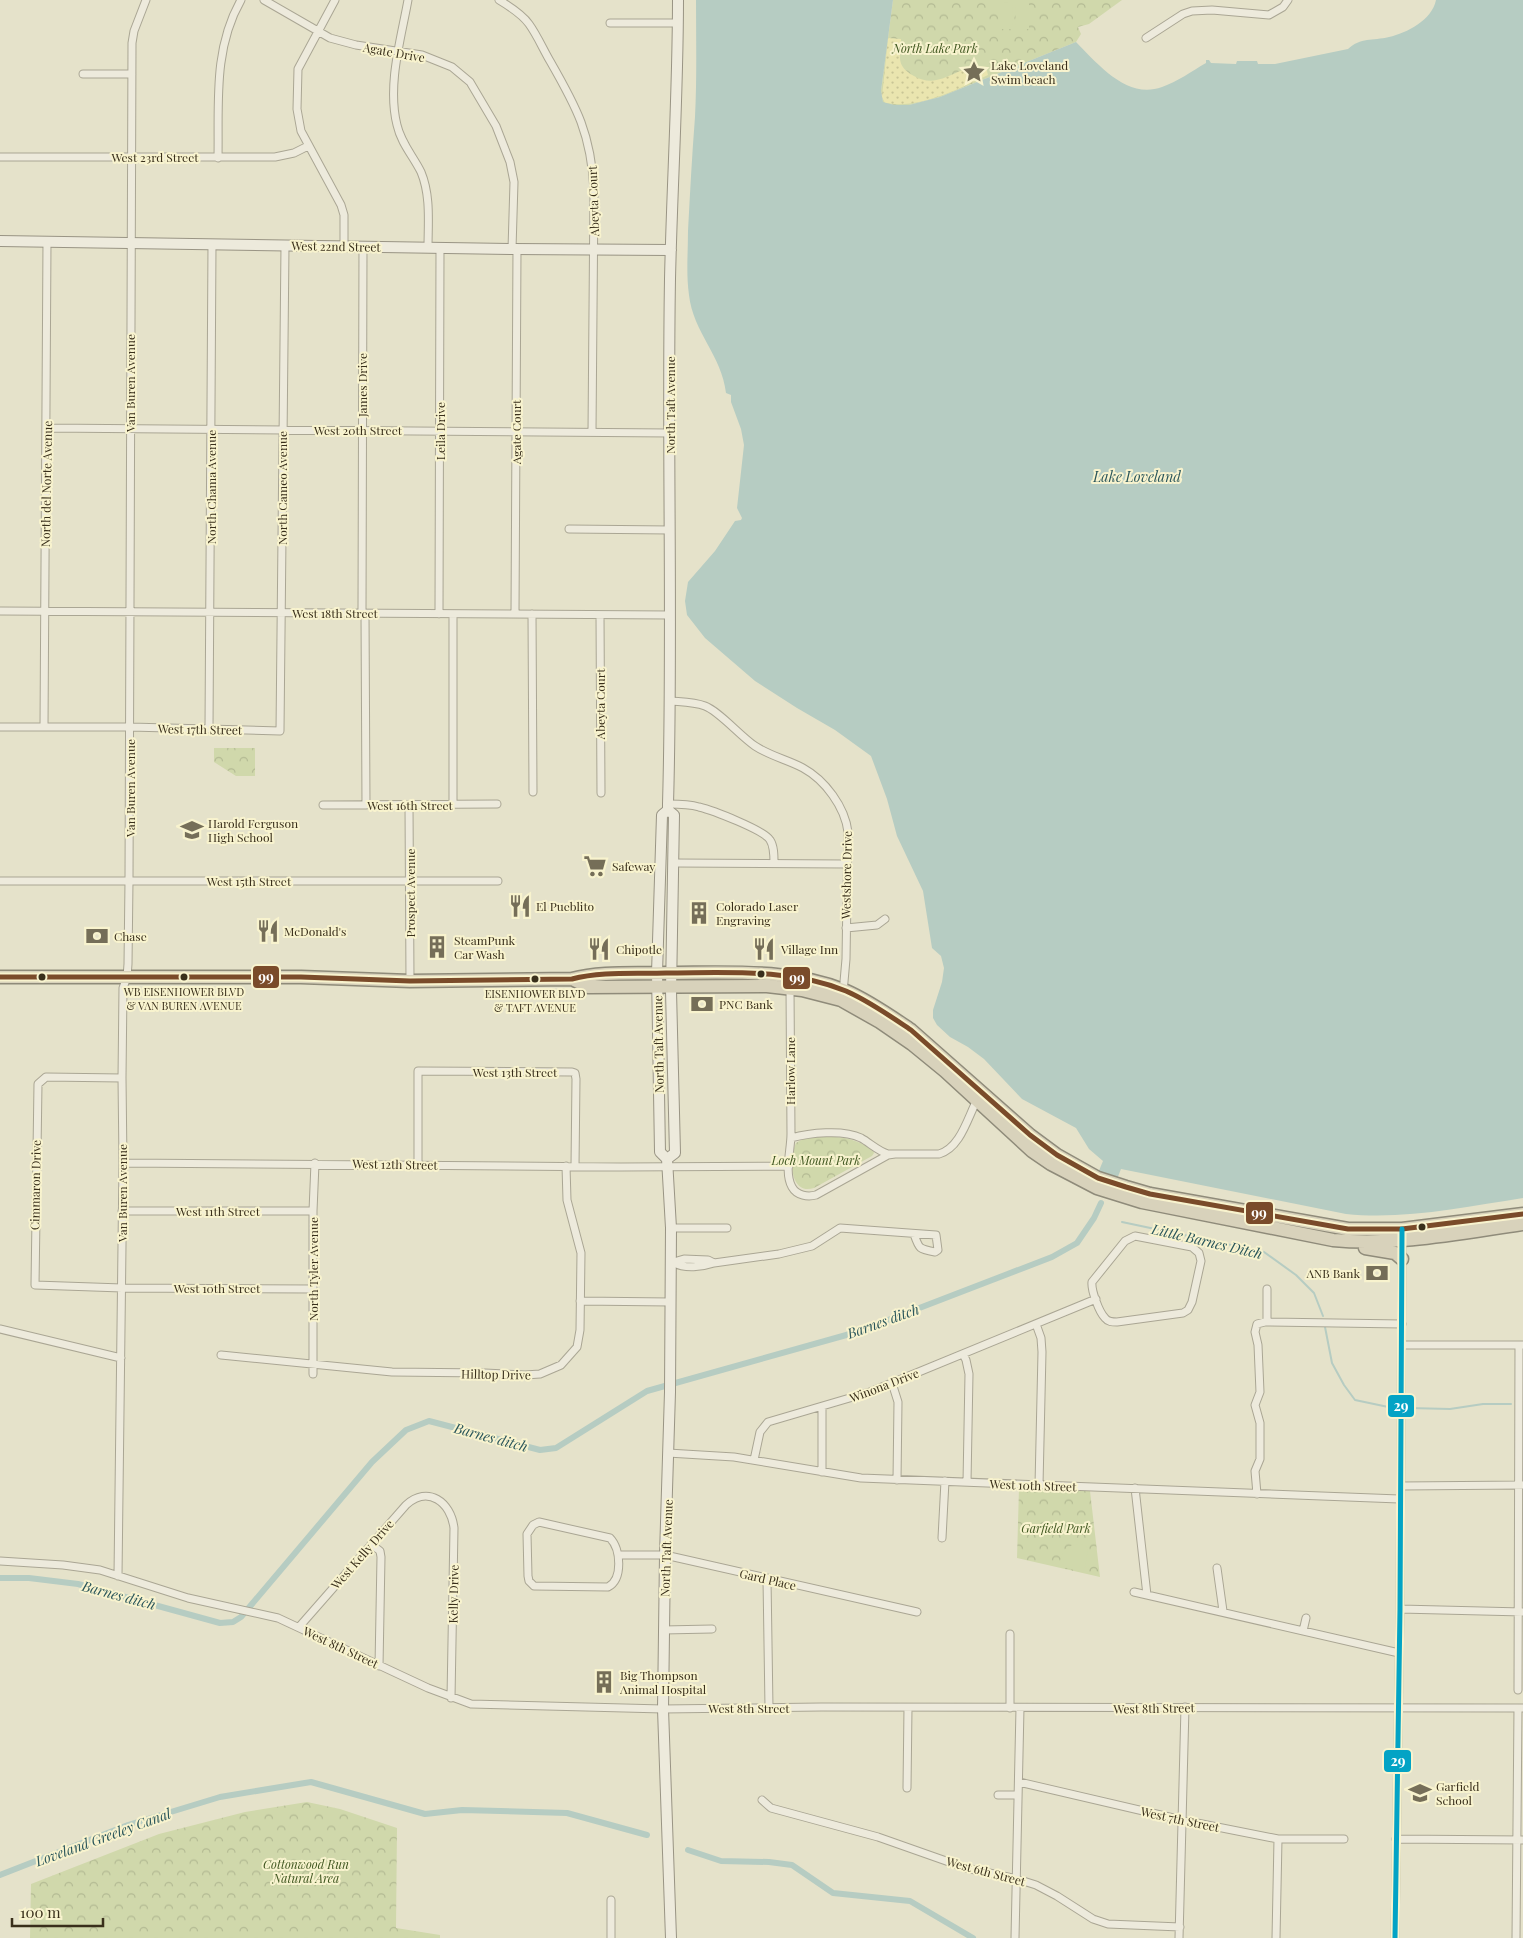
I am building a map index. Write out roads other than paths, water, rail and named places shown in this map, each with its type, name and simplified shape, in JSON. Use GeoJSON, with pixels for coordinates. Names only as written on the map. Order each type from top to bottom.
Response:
{"type":"FeatureCollection","features":[{"type":"Feature","properties":{"kind":"highway"},"geometry":{"type":"LineString","coordinates":[[0,977],[301,977],[410,981],[572,980],[588,986],[672,979],[745,985],[790,982],[875,1006],[911,1030],[979,1096],[1057,1155],[1098,1178],[1150,1194],[1348,1230],[1402,1235],[1523,1224]]}},
{"type":"Feature","properties":{"kind":"highway"},"geometry":{"type":"LineString","coordinates":[[979,1096],[1000,1123],[1032,1151],[1097,1188],[1142,1202],[1328,1239],[1352,1242],[1523,1214]]}},
{"type":"Feature","properties":{"kind":"highway"},"geometry":{"type":"LineString","coordinates":[[1352,1242],[1357,1246],[1395,1254],[1402,1259]]}},
{"type":"Feature","properties":{"kind":"main road","name":"North Taft Avenue"},"geometry":{"type":"LineString","coordinates":[[671,1938],[663,1709],[663,1630],[672,1263],[667,1163],[660,1152],[657,980],[662,815],[668,807],[671,701],[670,433],[678,0]]}},
{"type":"Feature","properties":{"kind":"main road","name":"West 22nd Street"},"geometry":{"type":"LineString","coordinates":[[0,241],[514,250],[672,250]]}},
{"type":"Feature","properties":{"kind":"main road","name":"North Taft Avenue"},"geometry":{"type":"LineString","coordinates":[[667,1163],[675,1153],[672,979],[674,815],[668,807]]}},
{"type":"Feature","properties":{"kind":"street"},"geometry":{"type":"LineString","coordinates":[[218,158],[219,67],[224,42],[241,0]]}},
{"type":"Feature","properties":{"kind":"street","name":"Agate Drive"},"geometry":{"type":"LineString","coordinates":[[264,0],[330,38],[356,45],[422,55],[452,67],[470,82],[504,143],[512,172],[514,189],[514,250]]}},
{"type":"Feature","properties":{"kind":"street"},"geometry":{"type":"LineString","coordinates":[[335,0],[301,62],[297,74],[298,119],[308,146],[341,205],[344,215],[344,246]]}},
{"type":"Feature","properties":{"kind":"street"},"geometry":{"type":"LineString","coordinates":[[408,0],[398,50],[394,94],[395,115],[403,143],[420,170],[426,186],[428,248]]}},
{"type":"Feature","properties":{"kind":"street","name":"Abeyta Court"},"geometry":{"type":"LineString","coordinates":[[499,0],[509,6],[529,24],[564,84],[580,117],[586,136],[593,172],[592,432]]}},
{"type":"Feature","properties":{"kind":"street"},"geometry":{"type":"LineString","coordinates":[[1146,38],[1192,11],[1212,10],[1269,15],[1284,7],[1288,0]]}},
{"type":"Feature","properties":{"kind":"street","name":"Van Buren Avenue"},"geometry":{"type":"LineString","coordinates":[[118,1576],[122,1288],[122,1078],[129,881],[132,36],[144,1]]}},
{"type":"Feature","properties":{"kind":"street"},"geometry":{"type":"LineString","coordinates":[[610,23],[678,23]]}},
{"type":"Feature","properties":{"kind":"street"},"geometry":{"type":"LineString","coordinates":[[83,74],[132,74]]}},
{"type":"Feature","properties":{"kind":"street","name":"West 23rd Street"},"geometry":{"type":"LineString","coordinates":[[0,157],[275,157],[294,153],[308,146]]}},
{"type":"Feature","properties":{"kind":"street","name":"North del Norte Avenue"},"geometry":{"type":"LineString","coordinates":[[44,727],[47,242]]}},
{"type":"Feature","properties":{"kind":"street","name":"North Chama Avenue"},"geometry":{"type":"LineString","coordinates":[[209,729],[212,244]]}},
{"type":"Feature","properties":{"kind":"street","name":"North Cameo Avenue"},"geometry":{"type":"LineString","coordinates":[[280,731],[285,246]]}},
{"type":"Feature","properties":{"kind":"street","name":"James Drive"},"geometry":{"type":"LineString","coordinates":[[363,246],[361,430],[366,805]]}},
{"type":"Feature","properties":{"kind":"street","name":"Leila Drive"},"geometry":{"type":"LineString","coordinates":[[438,614],[440,248]]}},
{"type":"Feature","properties":{"kind":"street","name":"Agate Court"},"geometry":{"type":"LineString","coordinates":[[514,250],[515,614]]}},
{"type":"Feature","properties":{"kind":"street","name":"West 20th Street"},"geometry":{"type":"LineString","coordinates":[[47,428],[670,433]]}},
{"type":"Feature","properties":{"kind":"street"},"geometry":{"type":"LineString","coordinates":[[569,529],[670,530]]}},
{"type":"Feature","properties":{"kind":"street","name":"West 18th Street"},"geometry":{"type":"LineString","coordinates":[[0,611],[670,615]]}},
{"type":"Feature","properties":{"kind":"street"},"geometry":{"type":"LineString","coordinates":[[453,614],[453,804]]}},
{"type":"Feature","properties":{"kind":"street"},"geometry":{"type":"LineString","coordinates":[[532,614],[533,792]]}},
{"type":"Feature","properties":{"kind":"street","name":"Abeyta Court"},"geometry":{"type":"LineString","coordinates":[[600,615],[600,793]]}},
{"type":"Feature","properties":{"kind":"street","name":"Westshore Drive"},"geometry":{"type":"LineString","coordinates":[[671,701],[693,702],[706,706],[755,746],[814,774],[830,793],[843,813],[848,832],[846,959],[842,996]]}},
{"type":"Feature","properties":{"kind":"street","name":"West 17th Street"},"geometry":{"type":"LineString","coordinates":[[0,727],[130,727],[280,731]]}},
{"type":"Feature","properties":{"kind":"street","name":"Prospect Avenue"},"geometry":{"type":"LineString","coordinates":[[409,804],[410,981]]}},
{"type":"Feature","properties":{"kind":"street","name":"West 16th Street"},"geometry":{"type":"LineString","coordinates":[[323,805],[497,804]]}},
{"type":"Feature","properties":{"kind":"street"},"geometry":{"type":"LineString","coordinates":[[668,807],[698,806],[762,833],[770,839],[772,844],[774,863]]}},
{"type":"Feature","properties":{"kind":"street"},"geometry":{"type":"LineString","coordinates":[[674,863],[846,864]]}},
{"type":"Feature","properties":{"kind":"street","name":"West 15th Street"},"geometry":{"type":"LineString","coordinates":[[0,881],[498,881]]}},
{"type":"Feature","properties":{"kind":"street"},"geometry":{"type":"LineString","coordinates":[[846,928],[877,925],[885,919]]}},
{"type":"Feature","properties":{"kind":"street","name":"Harlow Lane"},"geometry":{"type":"LineString","coordinates":[[790,982],[791,1138],[789,1166],[790,1180],[794,1190],[811,1196],[825,1191],[888,1155],[895,1154]]}},
{"type":"Feature","properties":{"kind":"street","name":"West 13th Street"},"geometry":{"type":"LineString","coordinates":[[418,1164],[418,1071],[572,1072],[575,1074],[576,1079],[574,1166]]}},
{"type":"Feature","properties":{"kind":"street","name":"Cimmaron Drive"},"geometry":{"type":"LineString","coordinates":[[122,1078],[46,1077],[38,1084],[34,1282],[37,1286],[122,1288]]}},
{"type":"Feature","properties":{"kind":"street"},"geometry":{"type":"LineString","coordinates":[[791,1138],[807,1134],[845,1134],[860,1138],[883,1152],[895,1154],[944,1153],[957,1141],[979,1096]]}},
{"type":"Feature","properties":{"kind":"street","name":"West 12th Street"},"geometry":{"type":"LineString","coordinates":[[123,1163],[574,1166],[667,1163],[789,1166]]}},
{"type":"Feature","properties":{"kind":"street","name":"North Tyler Avenue"},"geometry":{"type":"LineString","coordinates":[[312,1374],[315,1163]]}},
{"type":"Feature","properties":{"kind":"street","name":"Hilltop Drive"},"geometry":{"type":"LineString","coordinates":[[220,1354],[392,1372],[485,1373],[525,1376],[540,1374],[561,1365],[576,1347],[580,1330],[580,1246],[567,1200],[566,1166]]}},
{"type":"Feature","properties":{"kind":"street","name":"West 11th Street"},"geometry":{"type":"LineString","coordinates":[[122,1211],[313,1211]]}},
{"type":"Feature","properties":{"kind":"street"},"geometry":{"type":"LineString","coordinates":[[671,1228],[727,1228]]}},
{"type":"Feature","properties":{"kind":"street"},"geometry":{"type":"LineString","coordinates":[[672,1263],[680,1266],[700,1266],[714,1262],[779,1254],[812,1246],[840,1228],[914,1234]]}},
{"type":"Feature","properties":{"kind":"street"},"geometry":{"type":"LineString","coordinates":[[1395,1938],[1400,1609],[1402,1235]]}},
{"type":"Feature","properties":{"kind":"street"},"geometry":{"type":"LineString","coordinates":[[1135,1236],[1192,1247],[1199,1254],[1200,1261],[1192,1302],[1188,1310],[1114,1322],[1109,1321],[1103,1316],[1096,1299],[1092,1286],[1094,1278],[1124,1241],[1131,1237],[1135,1236]]}},
{"type":"Feature","properties":{"kind":"street","name":"West 10th Street"},"geometry":{"type":"LineString","coordinates":[[122,1288],[312,1289]]}},
{"type":"Feature","properties":{"kind":"street"},"geometry":{"type":"LineString","coordinates":[[1267,1289],[1268,1322]]}},
{"type":"Feature","properties":{"kind":"street","name":"Winona Drive"},"geometry":{"type":"LineString","coordinates":[[754,1460],[760,1432],[764,1424],[771,1420],[822,1407],[892,1383],[1096,1299]]}},
{"type":"Feature","properties":{"kind":"street"},"geometry":{"type":"LineString","coordinates":[[580,1301],[670,1302]]}},
{"type":"Feature","properties":{"kind":"street"},"geometry":{"type":"LineString","coordinates":[[1256,1494],[1255,1471],[1260,1459],[1260,1423],[1255,1411],[1255,1405],[1260,1392],[1255,1327],[1260,1323],[1268,1322],[1402,1324]]}},
{"type":"Feature","properties":{"kind":"street"},"geometry":{"type":"LineString","coordinates":[[1036,1324],[1041,1338],[1042,1352],[1039,1485]]}},
{"type":"Feature","properties":{"kind":"street"},"geometry":{"type":"LineString","coordinates":[[0,1329],[121,1358]]}},
{"type":"Feature","properties":{"kind":"street"},"geometry":{"type":"LineString","coordinates":[[1402,1345],[1521,1345],[1521,1612],[1518,1690]]}},
{"type":"Feature","properties":{"kind":"street"},"geometry":{"type":"LineString","coordinates":[[963,1354],[969,1374],[968,1482]]}},
{"type":"Feature","properties":{"kind":"street"},"geometry":{"type":"LineString","coordinates":[[892,1383],[898,1402],[897,1480]]}},
{"type":"Feature","properties":{"kind":"street"},"geometry":{"type":"LineString","coordinates":[[822,1407],[822,1472]]}},
{"type":"Feature","properties":{"kind":"street","name":"West 10th Street"},"geometry":{"type":"LineString","coordinates":[[668,1453],[703,1454],[754,1460],[861,1478],[1400,1499]]}},
{"type":"Feature","properties":{"kind":"street"},"geometry":{"type":"LineString","coordinates":[[942,1538],[945,1482]]}},
{"type":"Feature","properties":{"kind":"street"},"geometry":{"type":"LineString","coordinates":[[1401,1486],[1521,1485]]}},
{"type":"Feature","properties":{"kind":"street"},"geometry":{"type":"LineString","coordinates":[[1135,1488],[1147,1595]]}},
{"type":"Feature","properties":{"kind":"street","name":"West Kelly Drive"},"geometry":{"type":"LineString","coordinates":[[299,1627],[408,1502],[423,1497],[435,1498]]}},
{"type":"Feature","properties":{"kind":"street","name":"Kelly Drive"},"geometry":{"type":"LineString","coordinates":[[435,1498],[442,1501],[450,1510],[454,1528],[451,1698]]}},
{"type":"Feature","properties":{"kind":"street"},"geometry":{"type":"LineString","coordinates":[[539,1522],[610,1538],[615,1543],[619,1555],[616,1579],[608,1587],[534,1586],[529,1581],[528,1576],[527,1534],[533,1525],[539,1522]]}},
{"type":"Feature","properties":{"kind":"street"},"geometry":{"type":"LineString","coordinates":[[371,1544],[380,1551],[381,1557],[379,1666]]}},
{"type":"Feature","properties":{"kind":"street","name":"Gard Place"},"geometry":{"type":"LineString","coordinates":[[619,1555],[665,1556],[917,1612]]}},
{"type":"Feature","properties":{"kind":"street","name":"West 8th Street"},"geometry":{"type":"LineString","coordinates":[[0,1561],[64,1565],[100,1570],[188,1598],[278,1618],[451,1698],[478,1705],[663,1709],[1520,1708]]}},
{"type":"Feature","properties":{"kind":"street"},"geometry":{"type":"LineString","coordinates":[[1217,1568],[1223,1611]]}},
{"type":"Feature","properties":{"kind":"street"},"geometry":{"type":"LineString","coordinates":[[767,1579],[769,1708]]}},
{"type":"Feature","properties":{"kind":"street"},"geometry":{"type":"LineString","coordinates":[[1134,1592],[1399,1653]]}},
{"type":"Feature","properties":{"kind":"street"},"geometry":{"type":"LineString","coordinates":[[1400,1609],[1521,1612]]}},
{"type":"Feature","properties":{"kind":"street"},"geometry":{"type":"LineString","coordinates":[[1303,1631],[1306,1618]]}},
{"type":"Feature","properties":{"kind":"street"},"geometry":{"type":"LineString","coordinates":[[663,1630],[712,1629]]}},
{"type":"Feature","properties":{"kind":"street"},"geometry":{"type":"LineString","coordinates":[[1010,1634],[1010,1708]]}},
{"type":"Feature","properties":{"kind":"street"},"geometry":{"type":"LineString","coordinates":[[1180,1938],[1185,1707]]}},
{"type":"Feature","properties":{"kind":"street"},"geometry":{"type":"LineString","coordinates":[[907,1788],[908,1708]]}},
{"type":"Feature","properties":{"kind":"street"},"geometry":{"type":"LineString","coordinates":[[1015,1938],[1020,1708]]}},
{"type":"Feature","properties":{"kind":"street"},"geometry":{"type":"LineString","coordinates":[[1516,1938],[1520,1840],[1520,1708]]}},
{"type":"Feature","properties":{"kind":"street","name":"West 7th Street"},"geometry":{"type":"LineString","coordinates":[[1019,1782],[1182,1820],[1278,1839],[1344,1839]]}},
{"type":"Feature","properties":{"kind":"street"},"geometry":{"type":"LineString","coordinates":[[998,1795],[1018,1795]]}},
{"type":"Feature","properties":{"kind":"street","name":"West 6th Street"},"geometry":{"type":"LineString","coordinates":[[762,1800],[771,1808],[878,1837],[966,1868],[1017,1879],[1046,1889],[1093,1919],[1108,1924],[1180,1927]]}},
{"type":"Feature","properties":{"kind":"street"},"geometry":{"type":"LineString","coordinates":[[1276,1938],[1278,1839]]}},
{"type":"Feature","properties":{"kind":"street"},"geometry":{"type":"LineString","coordinates":[[1396,1839],[1520,1840]]}},
{"type":"Feature","properties":{"kind":"street"},"geometry":{"type":"LineString","coordinates":[[611,1938],[612,1900]]}},
{"type":"Feature","properties":{"kind":"water","name":"Lake Loveland"},"geometry":{"type":"Polygon","coordinates":[[[696,0],[893,0],[881,91],[883,102],[894,105],[909,105],[940,97],[1076,42],[1114,78],[1137,89],[1149,90],[1173,82],[1206,63],[1206,60],[1209,60],[1211,63],[1236,64],[1237,61],[1257,61],[1258,64],[1275,64],[1348,49],[1362,41],[1396,35],[1411,29],[1430,14],[1436,0],[1523,0],[1523,1198],[1412,1214],[1346,1214],[1121,1169],[1117,1179],[1098,1173],[1103,1161],[1089,1149],[1076,1128],[1022,1099],[984,1059],[950,1037],[937,1025],[933,1018],[933,1010],[942,982],[944,968],[941,956],[932,948],[923,891],[897,836],[887,799],[871,756],[835,730],[755,681],[705,638],[687,615],[685,601],[688,582],[715,551],[735,521],[742,518],[737,508],[744,445],[741,429],[731,402],[731,395],[726,393],[719,367],[696,321],[688,287],[688,231],[696,102],[696,0]]]}},
{"type":"Feature","properties":{"kind":"waterway","name":"Barnes ditch"},"geometry":{"type":"LineString","coordinates":[[0,1578],[29,1578],[78,1584],[220,1623],[233,1622],[241,1617],[372,1462],[406,1430],[429,1421],[540,1450],[556,1448],[647,1391],[857,1332],[1052,1257],[1077,1243],[1094,1218],[1101,1203]]}},
{"type":"Feature","properties":{"kind":"waterway","name":"Little Barnes Ditch"},"geometry":{"type":"LineString","coordinates":[[1122,1222],[1264,1252],[1296,1275],[1314,1293],[1323,1316]]}},
{"type":"Feature","properties":{"kind":"waterway","name":"Little Barnes Ditch"},"geometry":{"type":"LineString","coordinates":[[1325,1327],[1332,1363],[1355,1400],[1393,1408]]}},
{"type":"Feature","properties":{"kind":"waterway","name":"Little Barnes Ditch"},"geometry":{"type":"LineString","coordinates":[[1408,1408],[1450,1409],[1483,1404],[1511,1404]]}},
{"type":"Feature","properties":{"kind":"waterway","name":"Loveland Greeley Canal"},"geometry":{"type":"LineString","coordinates":[[0,1875],[128,1825],[220,1797],[311,1782],[425,1814],[462,1810],[567,1813],[647,1835]]}},
{"type":"Feature","properties":{"kind":"waterway","name":"Loveland Greeley Canal"},"geometry":{"type":"LineString","coordinates":[[688,1850],[721,1861],[769,1862],[792,1865],[833,1893],[910,1901],[973,1938]]}},
{"type":"Feature","properties":{"kind":"place","name":"Lake Loveland Swim beach"},"geometry":{"type":"Point","coordinates":[974,72]}},
{"type":"Feature","properties":{"kind":"place","name":"Harold Ferguson High School"},"geometry":{"type":"Point","coordinates":[192,830]}},
{"type":"Feature","properties":{"kind":"place","name":"Safeway"},"geometry":{"type":"Point","coordinates":[595,866]}},
{"type":"Feature","properties":{"kind":"place","name":"El Pueblito"},"geometry":{"type":"Point","coordinates":[520,906]}},
{"type":"Feature","properties":{"kind":"place","name":"Colorado Laser Engraving"},"geometry":{"type":"Point","coordinates":[699,913]}},
{"type":"Feature","properties":{"kind":"place","name":"McDonald's"},"geometry":{"type":"Point","coordinates":[268,931]}},
{"type":"Feature","properties":{"kind":"place","name":"Chase"},"geometry":{"type":"Point","coordinates":[97,936]}},
{"type":"Feature","properties":{"kind":"place","name":"SteamPunk Car Wash"},"geometry":{"type":"Point","coordinates":[437,947]}},
{"type":"Feature","properties":{"kind":"place","name":"Chipotle"},"geometry":{"type":"Point","coordinates":[599,949]}},
{"type":"Feature","properties":{"kind":"place","name":"Village Inn"},"geometry":{"type":"Point","coordinates":[764,949]}},
{"type":"Feature","properties":{"kind":"place","name":"WB EISENHOWER BLVD & VAN BUREN AVENUE"},"geometry":{"type":"Point","coordinates":[184,977]}},
{"type":"Feature","properties":{"kind":"place","name":"EISENHOWER BLVD & TAFT AVENUE"},"geometry":{"type":"Point","coordinates":[535,979]}},
{"type":"Feature","properties":{"kind":"place","name":"PNC Bank"},"geometry":{"type":"Point","coordinates":[702,1004]}},
{"type":"Feature","properties":{"kind":"place","name":"ANB Bank"},"geometry":{"type":"Point","coordinates":[1377,1273]}},
{"type":"Feature","properties":{"kind":"place","name":"Big Thompson Animal Hospital"},"geometry":{"type":"Point","coordinates":[604,1682]}},
{"type":"Feature","properties":{"kind":"place","name":"Garfield School"},"geometry":{"type":"Point","coordinates":[1420,1793]}},
{"type":"Feature","properties":{"kind":"park label","name":"North Lake Park"},"geometry":{"type":"Point","coordinates":[935,48]}},
{"type":"Feature","properties":{"kind":"park label","name":"Loch Mount Park"},"geometry":{"type":"Point","coordinates":[816,1160]}},
{"type":"Feature","properties":{"kind":"park label","name":"Garfield Park"},"geometry":{"type":"Point","coordinates":[1056,1528]}},
{"type":"Feature","properties":{"kind":"park label","name":"Cottonwood Run Natural Area"},"geometry":{"type":"Point","coordinates":[306,1871]}}]}
